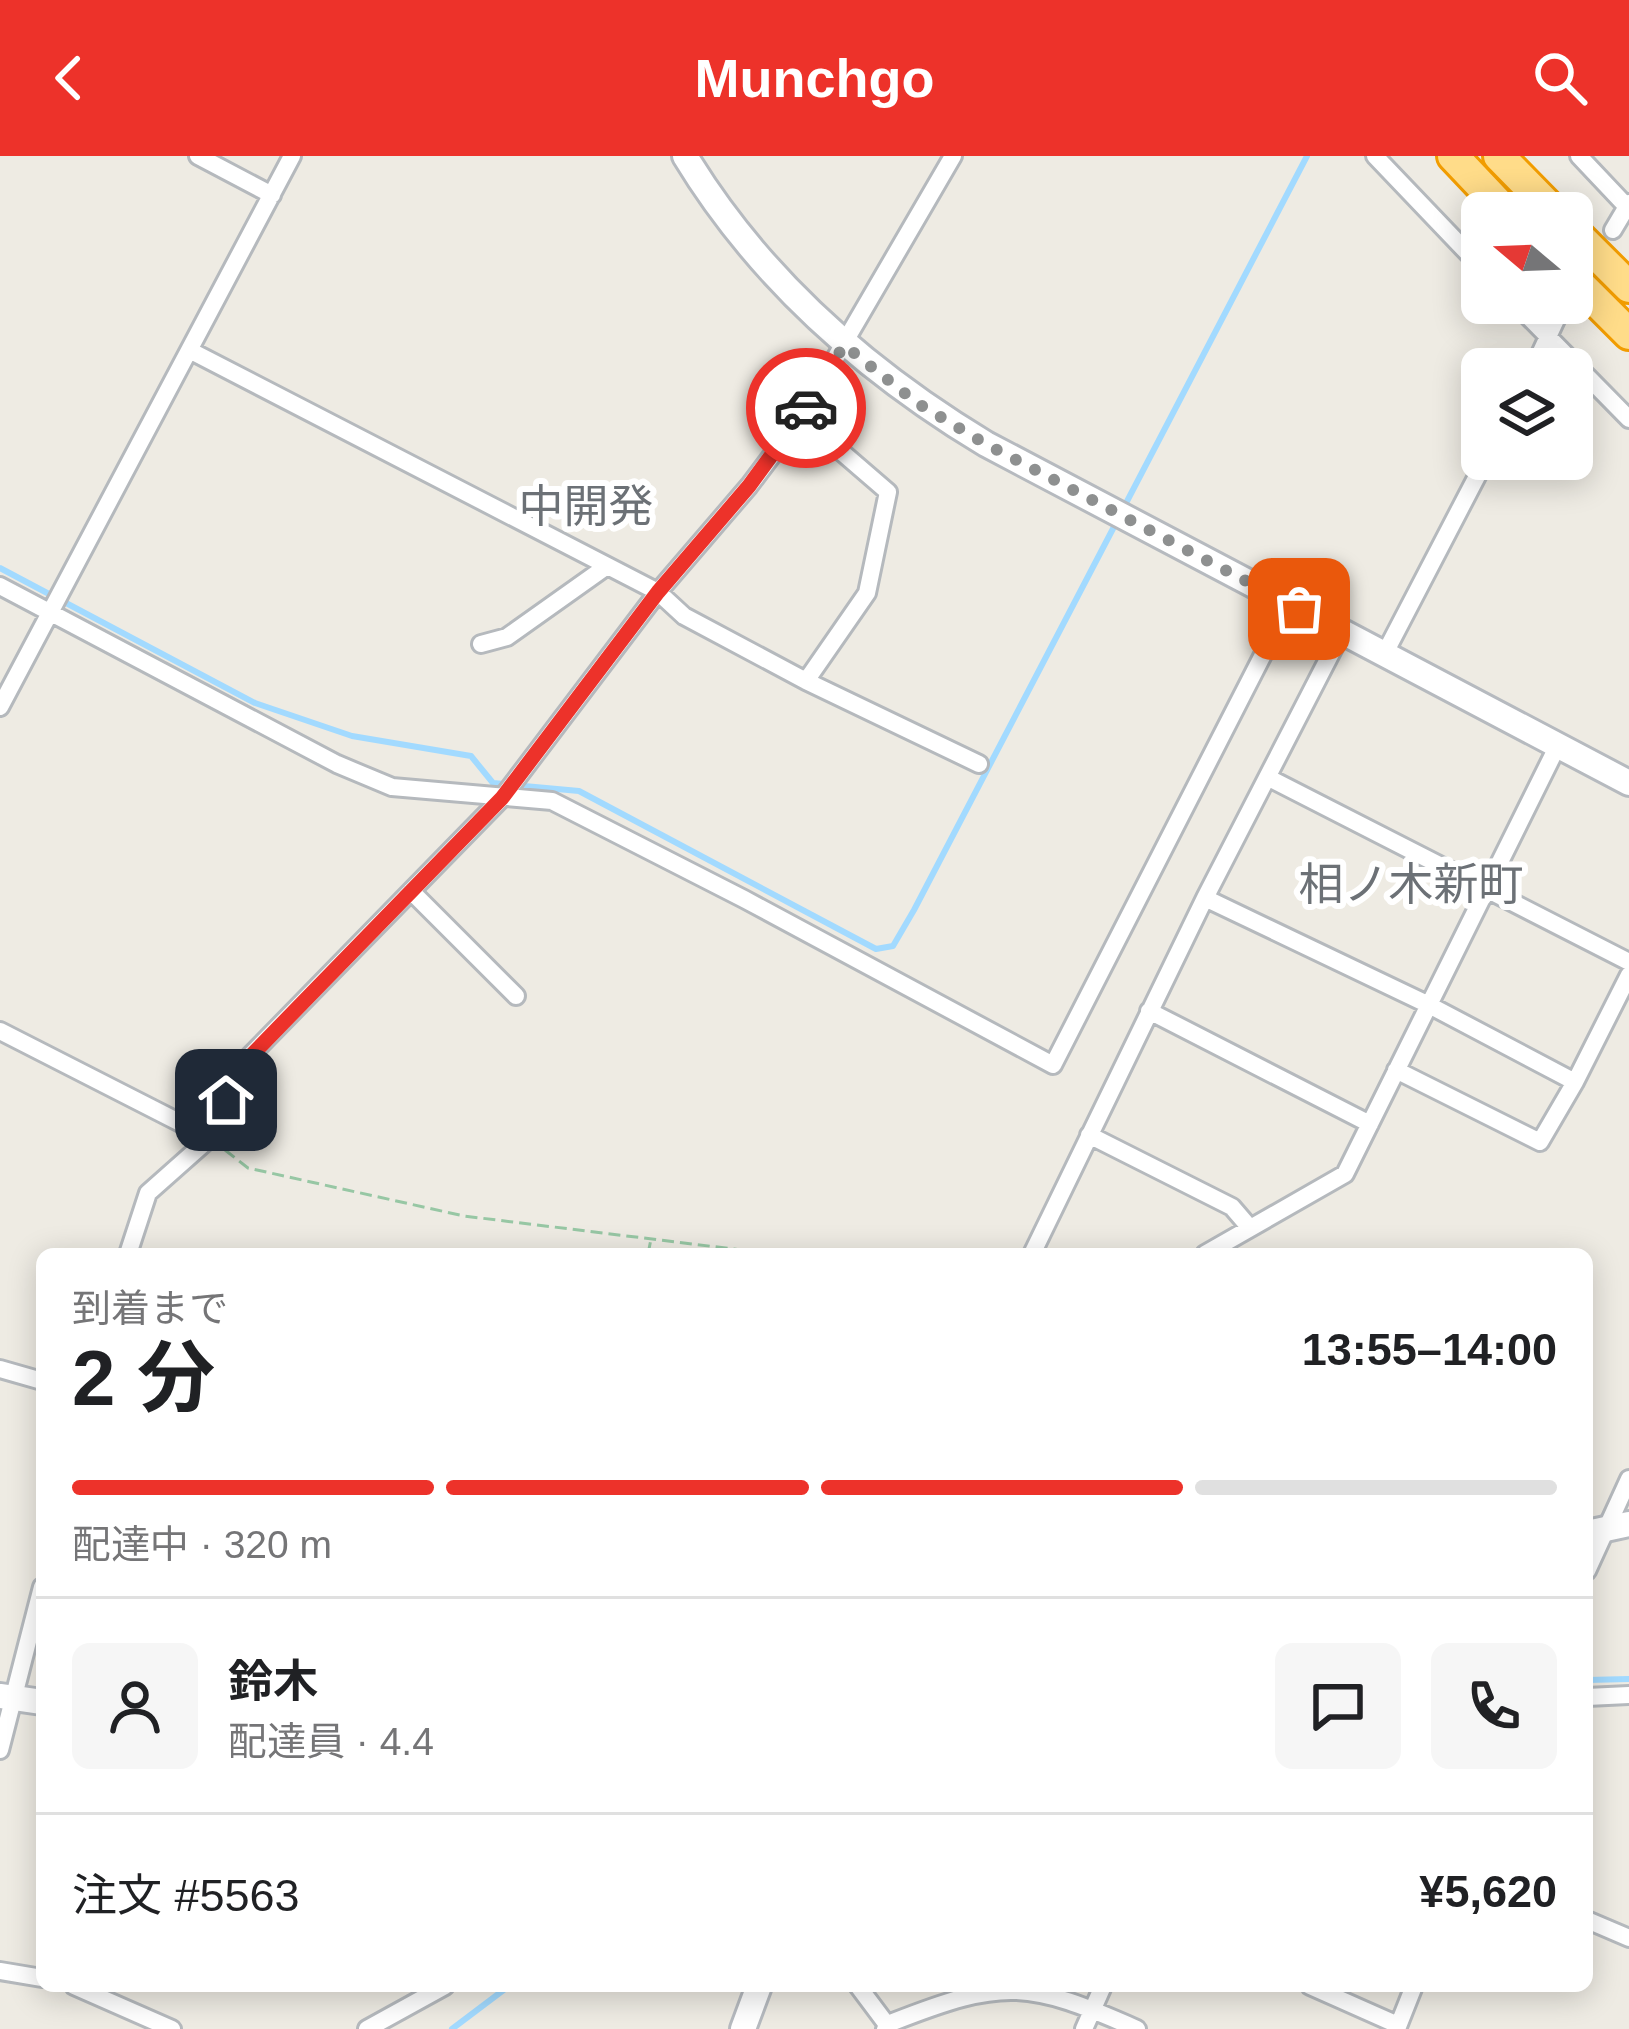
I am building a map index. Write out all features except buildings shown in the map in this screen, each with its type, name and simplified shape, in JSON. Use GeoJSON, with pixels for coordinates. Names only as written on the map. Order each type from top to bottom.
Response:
{"type":"FeatureCollection","features":[{"type":"Feature","properties":{"kind":"highway"},"geometry":{"type":"LineString","coordinates":[[1453,156],[1488,192]]}},
{"type":"Feature","properties":{"kind":"highway"},"geometry":{"type":"LineString","coordinates":[[1499,156],[1534,192]]}},
{"type":"Feature","properties":{"kind":"highway"},"geometry":{"type":"LineString","coordinates":[[1593,251],[1629,287]]}},
{"type":"Feature","properties":{"kind":"highway"},"geometry":{"type":"LineString","coordinates":[[1593,299],[1629,334]]}},
{"type":"Feature","properties":{"kind":"street"},"geometry":{"type":"LineString","coordinates":[[198,156],[272,195]]}},
{"type":"Feature","properties":{"kind":"street"},"geometry":{"type":"LineString","coordinates":[[0,707],[292,156]]}},
{"type":"Feature","properties":{"kind":"street"},"geometry":{"type":"LineString","coordinates":[[685,156],[710,198],[772,273],[844,345],[917,403],[986,444],[1629,783]]}},
{"type":"Feature","properties":{"kind":"street"},"geometry":{"type":"LineString","coordinates":[[130,1248],[148,1193],[210,1138],[243,1064],[502,798],[658,592],[749,486],[801,417],[953,156]]}},
{"type":"Feature","properties":{"kind":"street"},"geometry":{"type":"LineString","coordinates":[[1375,156],[1461,246]]}},
{"type":"Feature","properties":{"kind":"street"},"geometry":{"type":"LineString","coordinates":[[1579,156],[1628,206],[1613,230]]}},
{"type":"Feature","properties":{"kind":"street"},"geometry":{"type":"LineString","coordinates":[[1535,324],[1629,419]]}},
{"type":"Feature","properties":{"kind":"street"},"geometry":{"type":"LineString","coordinates":[[1544,348],[1555,324]]}},
{"type":"Feature","properties":{"kind":"street"},"geometry":{"type":"LineString","coordinates":[[190,351],[658,592],[684,616],[806,681],[979,764]]}},
{"type":"Feature","properties":{"kind":"street"},"geometry":{"type":"LineString","coordinates":[[801,417],[888,492],[867,593],[806,681]]}},
{"type":"Feature","properties":{"kind":"street"},"geometry":{"type":"LineString","coordinates":[[1384,653],[1475,480]]}},
{"type":"Feature","properties":{"kind":"street"},"geometry":{"type":"LineString","coordinates":[[481,644],[507,637],[607,566]]}},
{"type":"Feature","properties":{"kind":"street"},"geometry":{"type":"LineString","coordinates":[[0,586],[338,764],[392,787],[552,801],[744,898],[1052,1065],[1289,604]]}},
{"type":"Feature","properties":{"kind":"street"},"geometry":{"type":"LineString","coordinates":[[1035,1248],[1205,898],[1342,632]]}},
{"type":"Feature","properties":{"kind":"street"},"geometry":{"type":"LineString","coordinates":[[1215,1248],[1345,1174],[1558,746]]}},
{"type":"Feature","properties":{"kind":"street"},"geometry":{"type":"LineString","coordinates":[[1269,778],[1629,962]]}},
{"type":"Feature","properties":{"kind":"street"},"geometry":{"type":"LineString","coordinates":[[411,891],[516,995]]}},
{"type":"Feature","properties":{"kind":"street"},"geometry":{"type":"LineString","coordinates":[[1205,898],[1429,1005],[1576,1082]]}},
{"type":"Feature","properties":{"kind":"street"},"geometry":{"type":"LineString","coordinates":[[1396,1070],[1540,1142],[1576,1082],[1629,974]]}},
{"type":"Feature","properties":{"kind":"street"},"geometry":{"type":"LineString","coordinates":[[1149,1011],[1370,1124]]}},
{"type":"Feature","properties":{"kind":"street"},"geometry":{"type":"LineString","coordinates":[[0,1031],[210,1138]]}},
{"type":"Feature","properties":{"kind":"street"},"geometry":{"type":"LineString","coordinates":[[1088,1135],[1232,1207],[1250,1228]]}},
{"type":"Feature","properties":{"kind":"street"},"geometry":{"type":"LineString","coordinates":[[0,1369],[36,1379]]}},
{"type":"Feature","properties":{"kind":"street"},"geometry":{"type":"LineString","coordinates":[[1595,1531],[1629,1479]]}},
{"type":"Feature","properties":{"kind":"street"},"geometry":{"type":"LineString","coordinates":[[1595,1531],[1629,1524]]}},
{"type":"Feature","properties":{"kind":"street"},"geometry":{"type":"LineString","coordinates":[[0,1750],[7,1697],[36,1605]]}},
{"type":"Feature","properties":{"kind":"street"},"geometry":{"type":"LineString","coordinates":[[1593,1697],[1629,1695]]}},
{"type":"Feature","properties":{"kind":"street"},"geometry":{"type":"LineString","coordinates":[[1593,1923],[1629,1938]]}},
{"type":"Feature","properties":{"kind":"street"},"geometry":{"type":"LineString","coordinates":[[0,1971],[36,1977]]}},
{"type":"Feature","properties":{"kind":"street"},"geometry":{"type":"LineString","coordinates":[[88,1992],[172,2029]]}},
{"type":"Feature","properties":{"kind":"street"},"geometry":{"type":"LineString","coordinates":[[368,2029],[434,1992]]}},
{"type":"Feature","properties":{"kind":"street"},"geometry":{"type":"LineString","coordinates":[[743,2029],[757,1992]]}},
{"type":"Feature","properties":{"kind":"street"},"geometry":{"type":"LineString","coordinates":[[862,1992],[886,2027],[957,1997],[988,1992]]}},
{"type":"Feature","properties":{"kind":"street"},"geometry":{"type":"LineString","coordinates":[[1039,1992],[1137,2029]]}},
{"type":"Feature","properties":{"kind":"street"},"geometry":{"type":"LineString","coordinates":[[1084,2029],[1100,1992]]}},
{"type":"Feature","properties":{"kind":"street"},"geometry":{"type":"LineString","coordinates":[[1323,1992],[1398,2027],[1412,1992]]}},
{"type":"Feature","properties":{"kind":"path"},"geometry":{"type":"LineString","coordinates":[[210,1138],[248,1168],[464,1216],[725,1248]]}},
{"type":"Feature","properties":{"kind":"path"},"geometry":{"type":"LineString","coordinates":[[649,1248],[651,1239]]}},
{"type":"Feature","properties":{"kind":"waterway"},"geometry":{"type":"LineString","coordinates":[[1123,509],[1307,156]]}},
{"type":"Feature","properties":{"kind":"waterway"},"geometry":{"type":"LineString","coordinates":[[0,568],[255,703],[352,736],[471,756],[493,783],[579,791],[876,949],[893,946],[914,910],[1117,521]]}},
{"type":"Feature","properties":{"kind":"waterway"},"geometry":{"type":"LineString","coordinates":[[1593,1680],[1629,1679]]}},
{"type":"Feature","properties":{"kind":"waterway"},"geometry":{"type":"LineString","coordinates":[[452,2029],[501,1992]]}},
{"type":"Feature","properties":{"kind":"way so far"},"geometry":{"type":"LineString","coordinates":[[806,408],[844,345],[917,403],[986,444],[1299,609]]}},
{"type":"Feature","properties":{"kind":"district","name":"中開発"},"geometry":{"type":"Point","coordinates":[586,506]}},
{"type":"Feature","properties":{"kind":"district","name":"相ノ木新町"},"geometry":{"type":"Point","coordinates":[1411,884]}},
{"type":"Feature","properties":{"kind":"route"},"geometry":{"type":"LineString","coordinates":[[226,1100],[243,1064],[502,798],[658,592],[749,486],[806,408]]}}]}
